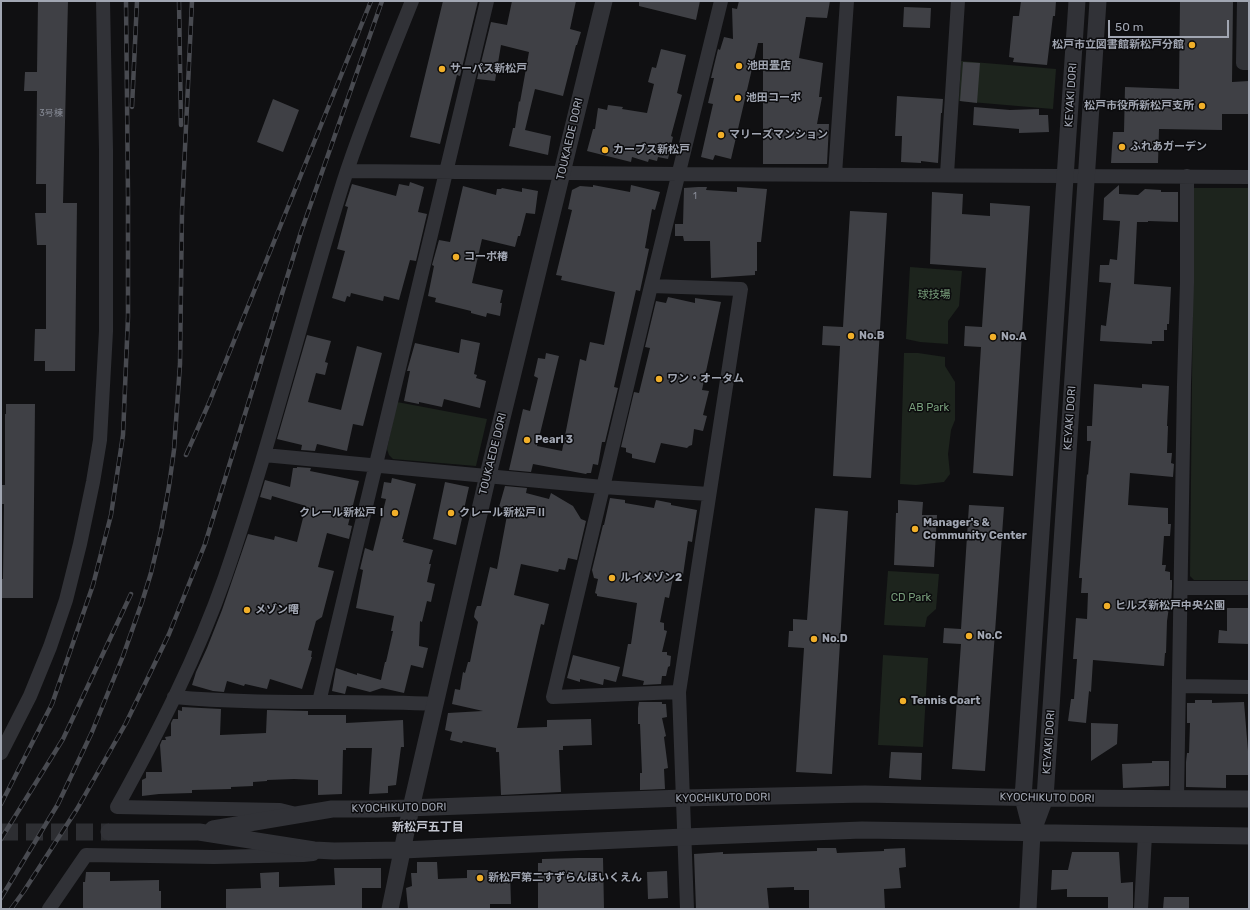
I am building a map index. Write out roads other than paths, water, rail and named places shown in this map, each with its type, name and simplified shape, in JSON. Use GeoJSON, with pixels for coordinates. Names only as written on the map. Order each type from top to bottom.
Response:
{"type":"FeatureCollection","features":[{"type":"Feature","properties":{"kind":"street"},"geometry":{"type":"LineString","coordinates":[[1,753],[30,696],[50,647],[66,600],[80,544],[100,440],[106,331],[104,1]]}},
{"type":"Feature","properties":{"kind":"street"},"geometry":{"type":"LineString","coordinates":[[298,814],[280,810],[117,807],[174,697],[203,634],[225,577],[264,455],[317,269],[348,171],[380,80],[412,1]]}},
{"type":"Feature","properties":{"kind":"street"},"geometry":{"type":"LineString","coordinates":[[319,702],[487,1]]}},
{"type":"Feature","properties":{"kind":"street","name":"TOUKAEDE DORI"},"geometry":{"type":"LineString","coordinates":[[390,909],[411,808],[488,475],[604,1]]}},
{"type":"Feature","properties":{"kind":"street"},"geometry":{"type":"LineString","coordinates":[[679,692],[553,697],[721,1]]}},
{"type":"Feature","properties":{"kind":"street"},"geometry":{"type":"LineString","coordinates":[[835,174],[847,1]]}},
{"type":"Feature","properties":{"kind":"street"},"geometry":{"type":"LineString","coordinates":[[947,174],[958,1]]}},
{"type":"Feature","properties":{"kind":"street","name":"KEYAKI DORI"},"geometry":{"type":"LineString","coordinates":[[1032,834],[1023,798],[1077,1]]}},
{"type":"Feature","properties":{"kind":"street","name":"KEYAKI DORI"},"geometry":{"type":"LineString","coordinates":[[1028,909],[1032,834],[1045,798],[1098,1]]}},
{"type":"Feature","properties":{"kind":"street"},"geometry":{"type":"LineString","coordinates":[[1244,1],[1243,63],[1249,63]]}},
{"type":"Feature","properties":{"kind":"street"},"geometry":{"type":"LineString","coordinates":[[348,171],[1249,177]]}},
{"type":"Feature","properties":{"kind":"street"},"geometry":{"type":"LineString","coordinates":[[1177,799],[1187,282],[1187,176]]}},
{"type":"Feature","properties":{"kind":"street"},"geometry":{"type":"LineString","coordinates":[[651,286],[741,290],[679,692],[688,909]]}},
{"type":"Feature","properties":{"kind":"street"},"geometry":{"type":"LineString","coordinates":[[264,455],[603,487],[709,494]]}},
{"type":"Feature","properties":{"kind":"street"},"geometry":{"type":"LineString","coordinates":[[1181,588],[1249,588]]}},
{"type":"Feature","properties":{"kind":"street"},"geometry":{"type":"LineString","coordinates":[[1180,686],[1249,687]]}},
{"type":"Feature","properties":{"kind":"street"},"geometry":{"type":"LineString","coordinates":[[174,697],[197,699],[435,704]]}},
{"type":"Feature","properties":{"kind":"street","name":"KYOCHIKUTO DORI"},"geometry":{"type":"LineString","coordinates":[[199,832],[332,809],[411,808],[683,798],[865,794],[1023,798],[1249,799]]}},
{"type":"Feature","properties":{"kind":"street"},"geometry":{"type":"LineString","coordinates":[[109,832],[199,832],[314,850],[334,851],[403,850],[862,830],[1032,834],[1249,836]]}},
{"type":"Feature","properties":{"kind":"street"},"geometry":{"type":"LineString","coordinates":[[1141,909],[1146,835]]}},
{"type":"Feature","properties":{"kind":"street"},"geometry":{"type":"LineString","coordinates":[[49,909],[86,855],[258,856],[303,855],[334,851]]}},
{"type":"Feature","properties":{"kind":"tunnel"},"geometry":{"type":"LineString","coordinates":[[1,832],[109,832]]}},
{"type":"Feature","properties":{"kind":"railway"},"geometry":{"type":"LineString","coordinates":[[1,804],[52,704],[93,585],[111,515],[123,435],[128,317],[126,1]]}},
{"type":"Feature","properties":{"kind":"railway"},"geometry":{"type":"LineString","coordinates":[[132,107],[137,1]]}},
{"type":"Feature","properties":{"kind":"railway"},"geometry":{"type":"LineString","coordinates":[[179,1],[181,125]]}},
{"type":"Feature","properties":{"kind":"railway"},"geometry":{"type":"LineString","coordinates":[[1,898],[58,804],[92,732],[123,656],[142,602],[161,531],[174,450],[180,364],[182,211],[192,1]]}},
{"type":"Feature","properties":{"kind":"railway"},"geometry":{"type":"LineString","coordinates":[[186,455],[209,403],[371,1]]}},
{"type":"Feature","properties":{"kind":"railway"},"geometry":{"type":"LineString","coordinates":[[11,909],[77,809],[126,723],[169,634],[205,544],[301,232],[382,1]]}},
{"type":"Feature","properties":{"kind":"railway"},"geometry":{"type":"LineString","coordinates":[[1,839],[63,739],[131,594]]}},
{"type":"Feature","properties":{"kind":"place","name":"松戸市立図書館新松戸分館"},"geometry":{"type":"Point","coordinates":[1192,45]}},
{"type":"Feature","properties":{"kind":"place","name":"池田畳店"},"geometry":{"type":"Point","coordinates":[739,66]}},
{"type":"Feature","properties":{"kind":"place","name":"サーパス新松戸"},"geometry":{"type":"Point","coordinates":[442,69]}},
{"type":"Feature","properties":{"kind":"place","name":"池田コーポ"},"geometry":{"type":"Point","coordinates":[738,98]}},
{"type":"Feature","properties":{"kind":"place","name":"松戸市役所新松戸支所"},"geometry":{"type":"Point","coordinates":[1202,106]}},
{"type":"Feature","properties":{"kind":"place","name":"マリーズマンション"},"geometry":{"type":"Point","coordinates":[721,135]}},
{"type":"Feature","properties":{"kind":"place","name":"ふれあガーデン"},"geometry":{"type":"Point","coordinates":[1122,147]}},
{"type":"Feature","properties":{"kind":"place","name":"カーブス新松戸"},"geometry":{"type":"Point","coordinates":[605,150]}},
{"type":"Feature","properties":{"kind":"place","name":"コーポ椿"},"geometry":{"type":"Point","coordinates":[456,257]}},
{"type":"Feature","properties":{"kind":"place","name":"No.B"},"geometry":{"type":"Point","coordinates":[851,336]}},
{"type":"Feature","properties":{"kind":"place","name":"No.A"},"geometry":{"type":"Point","coordinates":[993,337]}},
{"type":"Feature","properties":{"kind":"place","name":"ワン・オータム"},"geometry":{"type":"Point","coordinates":[659,379]}},
{"type":"Feature","properties":{"kind":"place","name":"Pearl 3"},"geometry":{"type":"Point","coordinates":[527,440]}},
{"type":"Feature","properties":{"kind":"place","name":"クレール新松戸Ⅰ"},"geometry":{"type":"Point","coordinates":[395,513]}},
{"type":"Feature","properties":{"kind":"place","name":"クレール新松戸Ⅱ"},"geometry":{"type":"Point","coordinates":[451,513]}},
{"type":"Feature","properties":{"kind":"place","name":"Manager's & Community Center"},"geometry":{"type":"Point","coordinates":[915,529]}},
{"type":"Feature","properties":{"kind":"place","name":"ルイメゾン2"},"geometry":{"type":"Point","coordinates":[612,578]}},
{"type":"Feature","properties":{"kind":"place","name":"ヒルズ新松戸中央公園"},"geometry":{"type":"Point","coordinates":[1107,606]}},
{"type":"Feature","properties":{"kind":"place","name":"メゾン曙"},"geometry":{"type":"Point","coordinates":[247,610]}},
{"type":"Feature","properties":{"kind":"place","name":"No.C"},"geometry":{"type":"Point","coordinates":[969,636]}},
{"type":"Feature","properties":{"kind":"place","name":"No.D"},"geometry":{"type":"Point","coordinates":[814,639]}},
{"type":"Feature","properties":{"kind":"place","name":"Tennis Coart"},"geometry":{"type":"Point","coordinates":[903,701]}},
{"type":"Feature","properties":{"kind":"place","name":"新松戸第二すずらんほいくえん"},"geometry":{"type":"Point","coordinates":[480,878]}},
{"type":"Feature","properties":{"kind":"district","name":"新松戸五丁目"},"geometry":{"type":"Point","coordinates":[428,828]}},
{"type":"Feature","properties":{"kind":"park label","name":"球技場"},"geometry":{"type":"Point","coordinates":[934,295]}},
{"type":"Feature","properties":{"kind":"park label","name":"AB Park"},"geometry":{"type":"Point","coordinates":[929,408]}},
{"type":"Feature","properties":{"kind":"park label","name":"CD Park"},"geometry":{"type":"Point","coordinates":[911,598]}}]}
